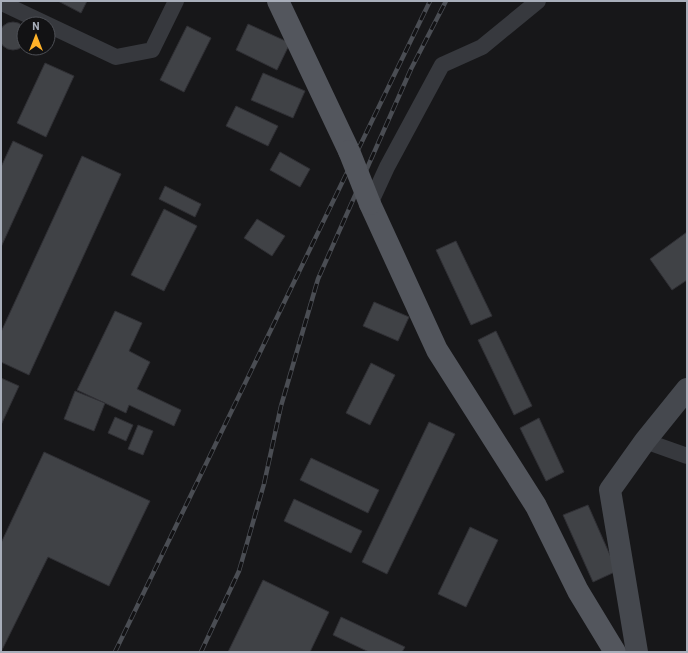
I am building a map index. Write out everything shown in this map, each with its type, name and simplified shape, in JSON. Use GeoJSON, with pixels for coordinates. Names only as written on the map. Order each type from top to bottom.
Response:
{"type":"FeatureCollection","features":[{"type":"Feature","properties":{"kind":"main road"},"geometry":{"type":"LineString","coordinates":[[278,1],[349,151],[370,204],[437,350],[536,506],[578,591],[615,652]]}},
{"type":"Feature","properties":{"kind":"main road"},"geometry":{"type":"LineString","coordinates":[[637,652],[610,490],[645,441],[687,389]]}},
{"type":"Feature","properties":{"kind":"street"},"geometry":{"type":"LineString","coordinates":[[3,5],[116,57],[152,50],[176,1]]}},
{"type":"Feature","properties":{"kind":"street"},"geometry":{"type":"LineString","coordinates":[[370,204],[387,167],[442,65],[482,47],[538,1]]}},
{"type":"Feature","properties":{"kind":"street"},"geometry":{"type":"LineString","coordinates":[[645,441],[687,456]]}},
{"type":"Feature","properties":{"kind":"building"},"geometry":{"type":"Polygon","coordinates":[[[58,1],[87,1],[81,13],[58,1]]]}},
{"type":"Feature","properties":{"kind":"building"},"geometry":{"type":"Polygon","coordinates":[[[13,22],[16,23],[16,49],[13,50],[3,46],[-1,36],[3,26],[13,22]]]}},
{"type":"Feature","properties":{"kind":"building"},"geometry":{"type":"Polygon","coordinates":[[[248,24],[290,43],[277,70],[236,50],[248,24]]]}},
{"type":"Feature","properties":{"kind":"building"},"geometry":{"type":"Polygon","coordinates":[[[187,26],[211,38],[184,92],[160,80],[187,26]]]}},
{"type":"Feature","properties":{"kind":"building"},"geometry":{"type":"Polygon","coordinates":[[[45,63],[74,76],[46,137],[17,123],[45,63]]]}},
{"type":"Feature","properties":{"kind":"building"},"geometry":{"type":"Polygon","coordinates":[[[263,73],[305,91],[293,118],[251,100],[263,73]]]}},
{"type":"Feature","properties":{"kind":"building"},"geometry":{"type":"Polygon","coordinates":[[[236,106],[278,126],[268,146],[226,126],[236,106]]]}},
{"type":"Feature","properties":{"kind":"building"},"geometry":{"type":"Polygon","coordinates":[[[13,141],[43,155],[1,247],[1,167],[13,141]]]}},
{"type":"Feature","properties":{"kind":"building"},"geometry":{"type":"Polygon","coordinates":[[[280,152],[310,169],[300,187],[270,170],[280,152]]]}},
{"type":"Feature","properties":{"kind":"building"},"geometry":{"type":"Polygon","coordinates":[[[82,156],[121,174],[29,375],[1,362],[1,332],[82,156]]]}},
{"type":"Feature","properties":{"kind":"building"},"geometry":{"type":"Polygon","coordinates":[[[165,186],[201,204],[195,217],[159,199],[165,186]]]}},
{"type":"Feature","properties":{"kind":"building"},"geometry":{"type":"Polygon","coordinates":[[[164,209],[197,226],[164,291],[131,275],[164,209]]]}},
{"type":"Feature","properties":{"kind":"building"},"geometry":{"type":"Polygon","coordinates":[[[257,219],[285,236],[272,256],[244,238],[257,219]]]}},
{"type":"Feature","properties":{"kind":"building"},"geometry":{"type":"Polygon","coordinates":[[[687,232],[687,280],[672,290],[650,259],[687,232]]]}},
{"type":"Feature","properties":{"kind":"building"},"geometry":{"type":"Polygon","coordinates":[[[456,241],[492,316],[471,325],[436,250],[456,241]]]}},
{"type":"Feature","properties":{"kind":"building"},"geometry":{"type":"Polygon","coordinates":[[[374,302],[409,317],[398,341],[363,326],[374,302]]]}},
{"type":"Feature","properties":{"kind":"building"},"geometry":{"type":"Polygon","coordinates":[[[115,311],[142,323],[129,351],[150,362],[137,389],[181,410],[174,426],[129,405],[126,413],[77,390],[115,311]]]}},
{"type":"Feature","properties":{"kind":"building"},"geometry":{"type":"Polygon","coordinates":[[[496,331],[532,406],[514,415],[478,340],[496,331]]]}},
{"type":"Feature","properties":{"kind":"building"},"geometry":{"type":"Polygon","coordinates":[[[371,363],[395,375],[370,425],[346,413],[371,363]]]}},
{"type":"Feature","properties":{"kind":"building"},"geometry":{"type":"Polygon","coordinates":[[[1,378],[19,386],[1,425],[1,378]]]}},
{"type":"Feature","properties":{"kind":"building"},"geometry":{"type":"Polygon","coordinates":[[[75,391],[105,403],[94,431],[64,419],[75,391]]]}},
{"type":"Feature","properties":{"kind":"building"},"geometry":{"type":"Polygon","coordinates":[[[115,417],[133,425],[126,441],[108,433],[115,417]]]}},
{"type":"Feature","properties":{"kind":"building"},"geometry":{"type":"Polygon","coordinates":[[[539,418],[564,472],[546,481],[520,428],[539,418]]]}},
{"type":"Feature","properties":{"kind":"building"},"geometry":{"type":"Polygon","coordinates":[[[429,422],[455,434],[387,574],[362,562],[429,422]]]}},
{"type":"Feature","properties":{"kind":"building"},"geometry":{"type":"Polygon","coordinates":[[[138,425],[153,431],[143,455],[128,449],[138,425]]]}},
{"type":"Feature","properties":{"kind":"building"},"geometry":{"type":"Polygon","coordinates":[[[44,452],[150,501],[109,586],[48,557],[1,652],[1,543],[44,452]]]}},
{"type":"Feature","properties":{"kind":"building"},"geometry":{"type":"Polygon","coordinates":[[[311,458],[379,490],[368,513],[300,480],[311,458]]]}},
{"type":"Feature","properties":{"kind":"building"},"geometry":{"type":"Polygon","coordinates":[[[294,499],[362,531],[351,553],[284,521],[294,499]]]}},
{"type":"Feature","properties":{"kind":"building"},"geometry":{"type":"Polygon","coordinates":[[[588,505],[617,571],[593,582],[563,515],[588,505]]]}},
{"type":"Feature","properties":{"kind":"building"},"geometry":{"type":"Polygon","coordinates":[[[470,527],[498,540],[466,607],[438,594],[470,527]]]}},
{"type":"Feature","properties":{"kind":"building"},"geometry":{"type":"Polygon","coordinates":[[[263,580],[329,612],[310,652],[228,652],[263,580]]]}},
{"type":"Feature","properties":{"kind":"building"},"geometry":{"type":"Polygon","coordinates":[[[341,617],[405,647],[402,652],[369,652],[333,635],[341,617]]]}},
{"type":"Feature","properties":{"kind":"railway"},"geometry":{"type":"LineString","coordinates":[[115,652],[430,1]]}},
{"type":"Feature","properties":{"kind":"railway"},"geometry":{"type":"LineString","coordinates":[[201,652],[239,571],[264,484],[281,406],[318,279],[411,69],[446,1]]}}]}
